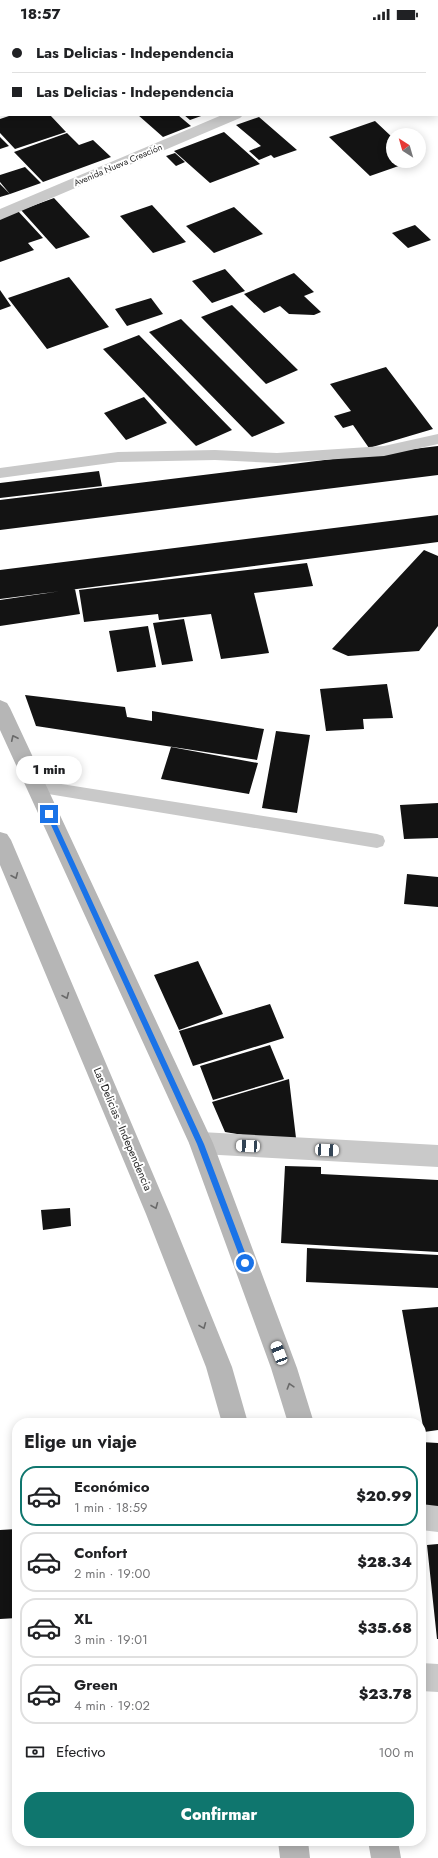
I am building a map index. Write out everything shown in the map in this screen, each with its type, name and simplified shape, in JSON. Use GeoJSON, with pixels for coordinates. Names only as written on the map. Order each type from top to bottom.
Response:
{"type":"FeatureCollection","features":[{"type":"Feature","properties":{"kind":"main road"},"geometry":{"type":"LineString","coordinates":[[0,708],[200,1144],[284,1368],[299,1418]]}},
{"type":"Feature","properties":{"kind":"main road","name":"Las Delicias - Independencia"},"geometry":{"type":"LineString","coordinates":[[0,840],[158,1214],[219,1367],[234,1418]]}},
{"type":"Feature","properties":{"kind":"main road"},"geometry":{"type":"LineString","coordinates":[[294,1846],[295,1858]]}},
{"type":"Feature","properties":{"kind":"main road"},"geometry":{"type":"LineString","coordinates":[[384,1846],[386,1858]]}},
{"type":"Feature","properties":{"kind":"street","name":"Avenida Nueva Creación"},"geometry":{"type":"LineString","coordinates":[[0,215],[233,116]]}},
{"type":"Feature","properties":{"kind":"street"},"geometry":{"type":"LineString","coordinates":[[200,1144],[438,1156]]}},
{"type":"Feature","properties":{"kind":"street"},"geometry":{"type":"LineString","coordinates":[[426,1518],[438,1520]]}},
{"type":"Feature","properties":{"kind":"street"},"geometry":{"type":"LineString","coordinates":[[426,1677],[438,1678]]}},
{"type":"Feature","properties":{"kind":"lane"},"geometry":{"type":"LineString","coordinates":[[0,473],[118,457],[215,456],[277,458],[384,451],[438,439]]}},
{"type":"Feature","properties":{"kind":"lane"},"geometry":{"type":"LineString","coordinates":[[36,786],[377,841]]}},
{"type":"Feature","properties":{"kind":"building"},"geometry":{"type":"Polygon","coordinates":[[[9,116],[51,116],[66,132],[15,149],[0,133],[0,119],[9,116]]]}},
{"type":"Feature","properties":{"kind":"building"},"geometry":{"type":"Polygon","coordinates":[[[139,116],[179,116],[191,126],[163,137],[139,116]]]}},
{"type":"Feature","properties":{"kind":"building"},"geometry":{"type":"Polygon","coordinates":[[[185,116],[201,116],[190,120],[185,116]]]}},
{"type":"Feature","properties":{"kind":"building"},"geometry":{"type":"Polygon","coordinates":[[[259,117],[297,150],[274,158],[271,155],[259,160],[249,151],[261,146],[236,125],[259,117]]]}},
{"type":"Feature","properties":{"kind":"building"},"geometry":{"type":"Polygon","coordinates":[[[375,121],[386,131],[386,168],[393,168],[370,176],[329,137],[375,121]]]}},
{"type":"Feature","properties":{"kind":"building"},"geometry":{"type":"Polygon","coordinates":[[[224,132],[260,164],[210,183],[174,151],[224,132]]]}},
{"type":"Feature","properties":{"kind":"building"},"geometry":{"type":"Polygon","coordinates":[[[67,133],[79,145],[93,140],[111,157],[43,182],[14,152],[67,133]]]}},
{"type":"Feature","properties":{"kind":"building"},"geometry":{"type":"Polygon","coordinates":[[[0,137],[9,146],[0,149],[0,137]]]}},
{"type":"Feature","properties":{"kind":"building"},"geometry":{"type":"Polygon","coordinates":[[[175,153],[185,162],[176,166],[166,156],[175,153]]]}},
{"type":"Feature","properties":{"kind":"building"},"geometry":{"type":"Polygon","coordinates":[[[25,167],[41,183],[10,194],[0,182],[0,175],[25,167]]]}},
{"type":"Feature","properties":{"kind":"building"},"geometry":{"type":"Polygon","coordinates":[[[0,184],[10,194],[0,197],[0,184]]]}},
{"type":"Feature","properties":{"kind":"building"},"geometry":{"type":"Polygon","coordinates":[[[54,198],[90,237],[56,249],[21,210],[54,198]]]}},
{"type":"Feature","properties":{"kind":"building"},"geometry":{"type":"Polygon","coordinates":[[[152,205],[186,242],[153,253],[120,216],[152,205]]]}},
{"type":"Feature","properties":{"kind":"building"},"geometry":{"type":"Polygon","coordinates":[[[234,207],[263,234],[214,253],[186,226],[234,207]]]}},
{"type":"Feature","properties":{"kind":"building"},"geometry":{"type":"Polygon","coordinates":[[[18,211],[43,238],[28,243],[34,250],[0,262],[0,217],[18,211]]]}},
{"type":"Feature","properties":{"kind":"building"},"geometry":{"type":"Polygon","coordinates":[[[415,225],[431,240],[408,248],[392,233],[415,225]]]}},
{"type":"Feature","properties":{"kind":"building"},"geometry":{"type":"Polygon","coordinates":[[[225,269],[245,291],[212,303],[192,281],[225,269]]]}},
{"type":"Feature","properties":{"kind":"building"},"geometry":{"type":"Polygon","coordinates":[[[294,273],[314,292],[304,296],[321,312],[314,315],[289,314],[280,306],[264,313],[244,294],[294,273]]]}},
{"type":"Feature","properties":{"kind":"building"},"geometry":{"type":"Polygon","coordinates":[[[69,277],[109,327],[47,349],[8,298],[69,277]]]}},
{"type":"Feature","properties":{"kind":"building"},"geometry":{"type":"Polygon","coordinates":[[[0,290],[11,306],[0,310],[0,290]]]}},
{"type":"Feature","properties":{"kind":"building"},"geometry":{"type":"Polygon","coordinates":[[[151,298],[163,314],[127,326],[115,309],[151,298]]]}},
{"type":"Feature","properties":{"kind":"building"},"geometry":{"type":"Polygon","coordinates":[[[232,305],[298,370],[266,384],[201,317],[232,305]]]}},
{"type":"Feature","properties":{"kind":"building"},"geometry":{"type":"Polygon","coordinates":[[[181,319],[285,423],[252,437],[149,332],[181,319]]]}},
{"type":"Feature","properties":{"kind":"building"},"geometry":{"type":"Polygon","coordinates":[[[139,335],[232,430],[196,446],[103,349],[139,335]]]}},
{"type":"Feature","properties":{"kind":"building"},"geometry":{"type":"Polygon","coordinates":[[[386,367],[433,429],[369,448],[353,425],[343,428],[334,416],[351,411],[330,384],[386,367]]]}},
{"type":"Feature","properties":{"kind":"building"},"geometry":{"type":"Polygon","coordinates":[[[144,397],[167,423],[126,440],[104,413],[144,397]]]}},
{"type":"Feature","properties":{"kind":"building"},"geometry":{"type":"Polygon","coordinates":[[[438,446],[438,475],[0,530],[0,500],[438,446]]]}},
{"type":"Feature","properties":{"kind":"building"},"geometry":{"type":"Polygon","coordinates":[[[99,471],[102,486],[0,498],[0,483],[99,471]]]}},
{"type":"Feature","properties":{"kind":"building"},"geometry":{"type":"Polygon","coordinates":[[[438,515],[438,542],[0,599],[0,570],[438,515]]]}},
{"type":"Feature","properties":{"kind":"building"},"geometry":{"type":"Polygon","coordinates":[[[424,550],[438,556],[438,626],[419,651],[348,656],[332,649],[424,550]]]}},
{"type":"Feature","properties":{"kind":"building"},"geometry":{"type":"Polygon","coordinates":[[[307,563],[313,586],[254,593],[269,653],[221,659],[211,614],[159,620],[158,614],[84,622],[79,590],[307,563]]]}},
{"type":"Feature","properties":{"kind":"building"},"geometry":{"type":"Polygon","coordinates":[[[75,589],[80,614],[0,626],[0,600],[75,589]]]}},
{"type":"Feature","properties":{"kind":"building"},"geometry":{"type":"Polygon","coordinates":[[[184,619],[193,661],[162,665],[153,623],[184,619]]]}},
{"type":"Feature","properties":{"kind":"building"},"geometry":{"type":"Polygon","coordinates":[[[148,626],[156,667],[117,672],[109,631],[148,626]]]}},
{"type":"Feature","properties":{"kind":"building"},"geometry":{"type":"Polygon","coordinates":[[[387,684],[393,718],[363,719],[364,729],[326,731],[320,689],[387,684]]]}},
{"type":"Feature","properties":{"kind":"building"},"geometry":{"type":"Polygon","coordinates":[[[25,695],[125,707],[127,717],[152,721],[152,711],[264,729],[257,760],[36,726],[25,695]]]}},
{"type":"Feature","properties":{"kind":"building"},"geometry":{"type":"Polygon","coordinates":[[[276,731],[310,735],[297,813],[262,808],[276,731]]]}},
{"type":"Feature","properties":{"kind":"building"},"geometry":{"type":"Polygon","coordinates":[[[171,747],[258,763],[249,794],[161,779],[171,747]]]}},
{"type":"Feature","properties":{"kind":"building"},"geometry":{"type":"Polygon","coordinates":[[[438,803],[438,838],[404,839],[400,805],[438,803]]]}},
{"type":"Feature","properties":{"kind":"building"},"geometry":{"type":"Polygon","coordinates":[[[407,874],[438,877],[438,907],[404,904],[407,874]]]}},
{"type":"Feature","properties":{"kind":"building"},"geometry":{"type":"Polygon","coordinates":[[[198,961],[223,1014],[179,1030],[154,975],[198,961]]]}},
{"type":"Feature","properties":{"kind":"building"},"geometry":{"type":"Polygon","coordinates":[[[270,1004],[284,1038],[193,1066],[179,1031],[270,1004]]]}},
{"type":"Feature","properties":{"kind":"building"},"geometry":{"type":"Polygon","coordinates":[[[270,1045],[284,1079],[213,1100],[200,1066],[270,1045]]]}},
{"type":"Feature","properties":{"kind":"building"},"geometry":{"type":"Polygon","coordinates":[[[289,1079],[296,1138],[284,1142],[225,1132],[212,1102],[289,1079]]]}},
{"type":"Feature","properties":{"kind":"building"},"geometry":{"type":"Polygon","coordinates":[[[285,1166],[321,1167],[321,1174],[438,1180],[438,1252],[281,1243],[285,1166]]]}},
{"type":"Feature","properties":{"kind":"building"},"geometry":{"type":"Polygon","coordinates":[[[70,1208],[71,1226],[43,1230],[41,1210],[70,1208]]]}},
{"type":"Feature","properties":{"kind":"building"},"geometry":{"type":"Polygon","coordinates":[[[307,1248],[438,1255],[438,1288],[306,1282],[307,1248]]]}},
{"type":"Feature","properties":{"kind":"building"},"geometry":{"type":"Polygon","coordinates":[[[438,1307],[438,1430],[426,1432],[426,1418],[421,1418],[402,1310],[438,1307]]]}},
{"type":"Feature","properties":{"kind":"building"},"geometry":{"type":"Polygon","coordinates":[[[426,1442],[438,1443],[438,1508],[426,1507],[426,1442]]]}},
{"type":"Feature","properties":{"kind":"building"},"geometry":{"type":"Polygon","coordinates":[[[12,1529],[12,1618],[0,1619],[0,1530],[12,1529]]]}},
{"type":"Feature","properties":{"kind":"building"},"geometry":{"type":"Polygon","coordinates":[[[438,1544],[438,1639],[437,1639],[427,1545],[438,1544]]]}},
{"type":"Feature","properties":{"kind":"route"},"geometry":{"type":"LineString","coordinates":[[49,814],[200,1144],[245,1263]]}}]}
